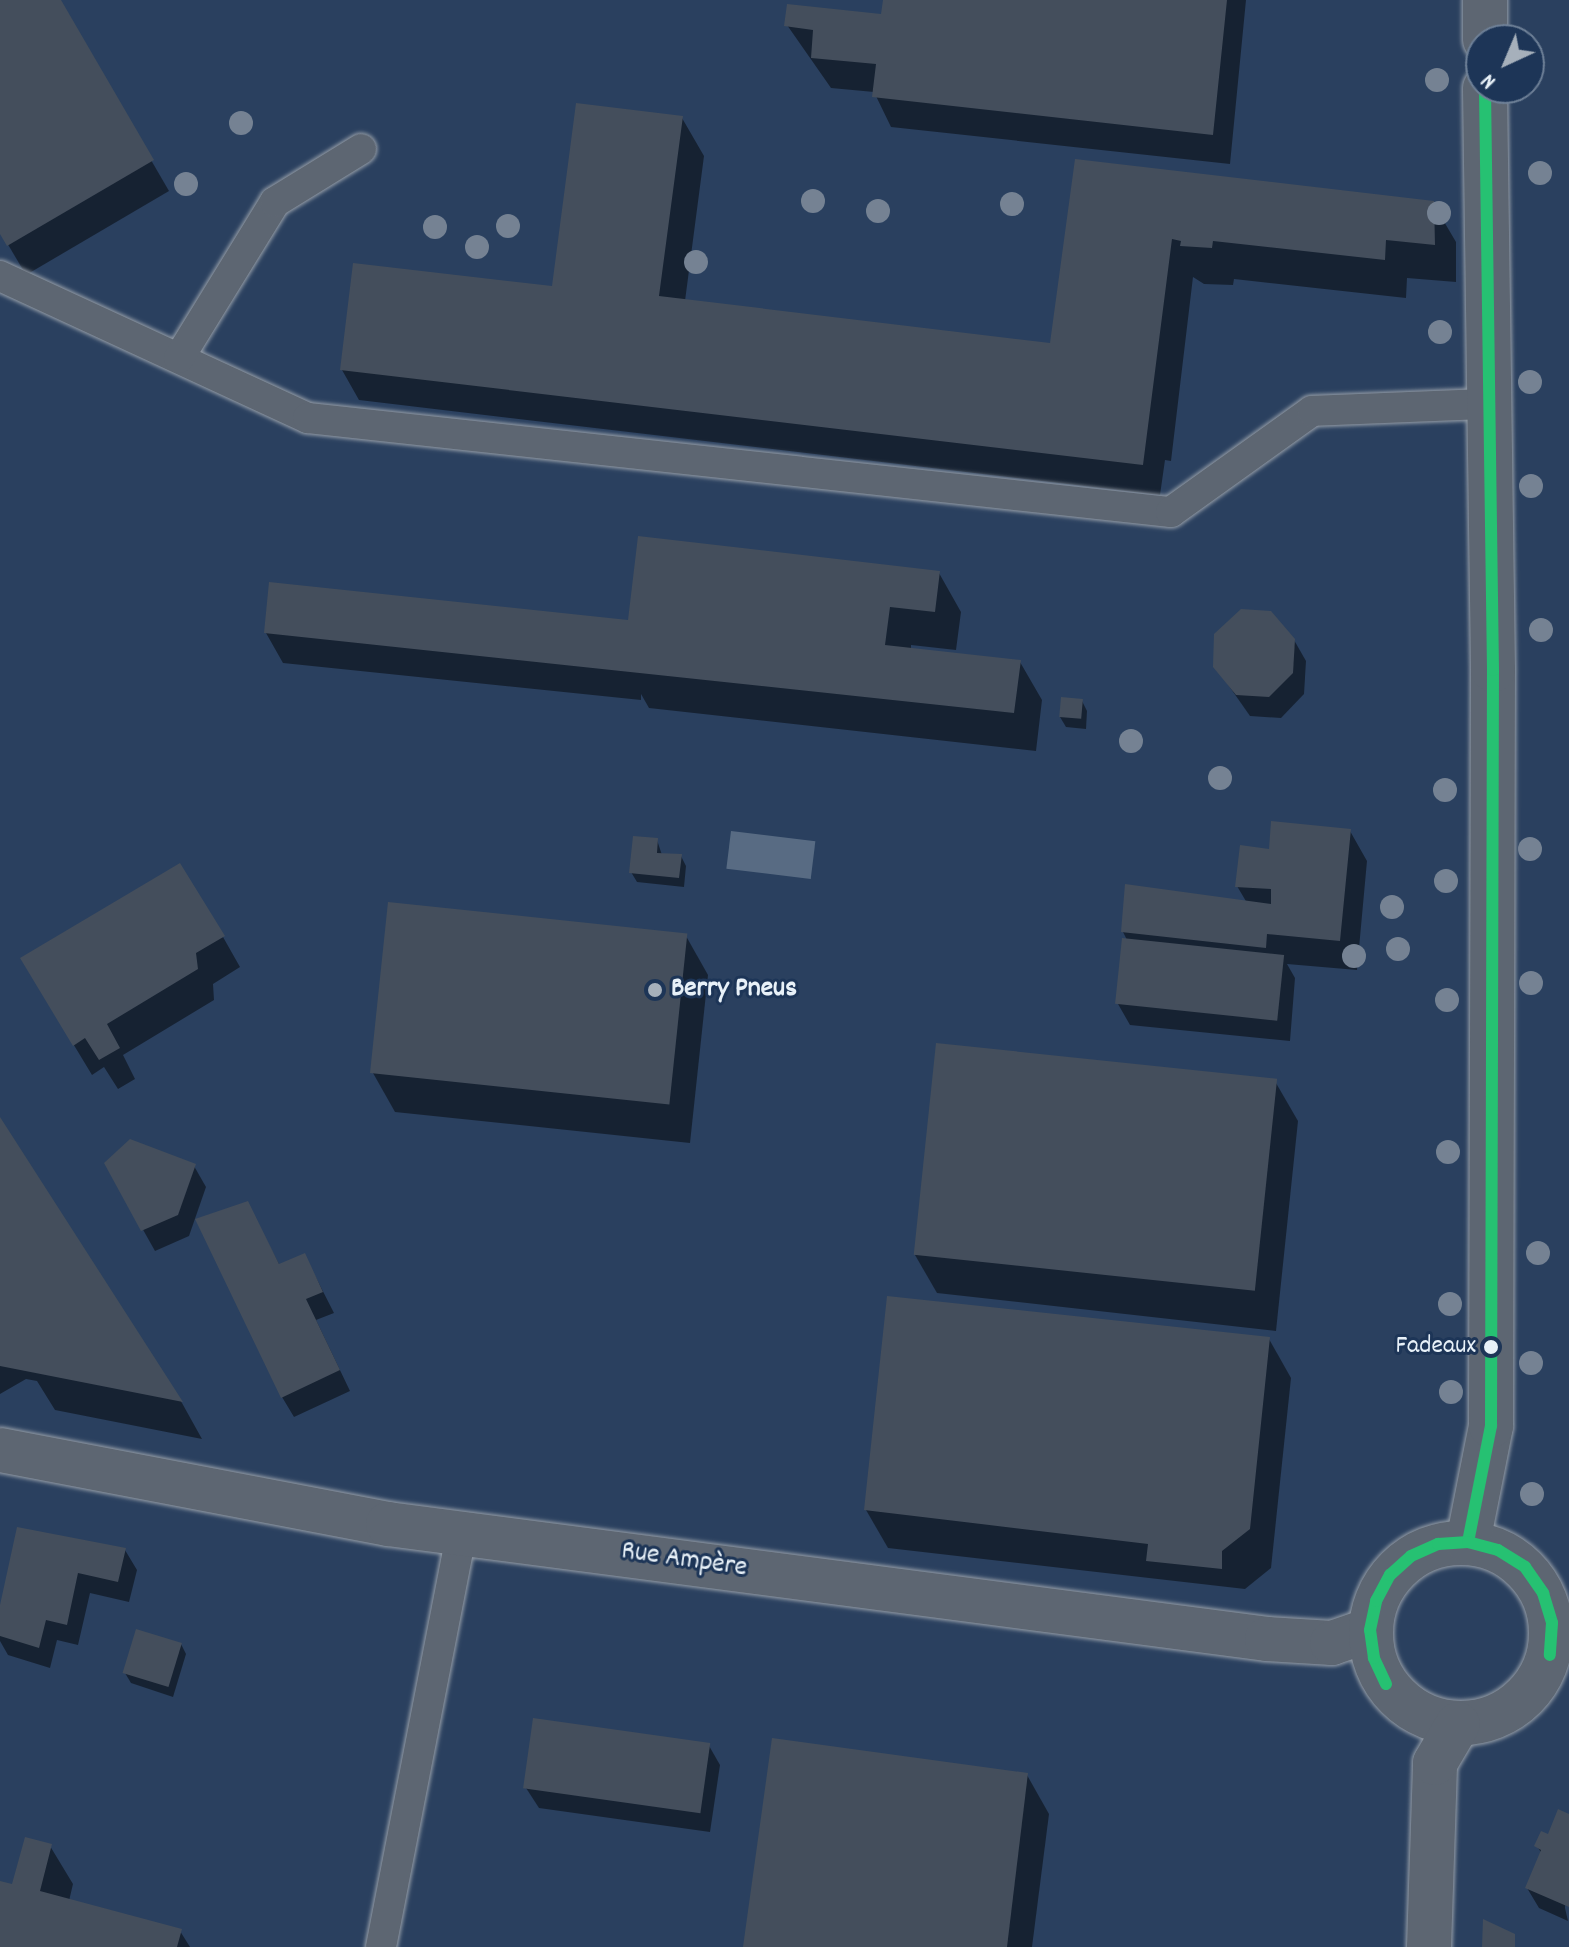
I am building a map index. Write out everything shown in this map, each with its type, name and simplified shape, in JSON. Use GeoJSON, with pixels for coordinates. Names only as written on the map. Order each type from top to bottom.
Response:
{"type":"FeatureCollection","features":[{"type":"Feature","properties":{"kind":"street"},"geometry":{"type":"LineString","coordinates":[[1485,0],[1485,24]]}},
{"type":"Feature","properties":{"kind":"street"},"geometry":{"type":"LineString","coordinates":[[1468,1542],[1491,1426],[1493,670],[1485,104]]}},
{"type":"Feature","properties":{"kind":"street","name":"Rue Ampère"},"geometry":{"type":"LineString","coordinates":[[0,1450],[388,1524],[1267,1639],[1332,1643],[1370,1630]]}},
{"type":"Feature","properties":{"kind":"street"},"geometry":{"type":"LineString","coordinates":[[1468,1542],[1498,1550],[1525,1567],[1543,1593],[1560,1658],[1516,1705],[1483,1721],[1458,1724],[1430,1719],[1386,1684],[1374,1658],[1370,1630],[1376,1601],[1390,1575],[1411,1556],[1438,1544],[1468,1542]]}},
{"type":"Feature","properties":{"kind":"street"},"geometry":{"type":"LineString","coordinates":[[1429,1947],[1435,1763],[1458,1724]]}},
{"type":"Feature","properties":{"kind":"lane"},"geometry":{"type":"LineString","coordinates":[[179,358],[275,202],[361,149]]}},
{"type":"Feature","properties":{"kind":"lane"},"geometry":{"type":"LineString","coordinates":[[0,276],[308,418],[1171,512],[1312,411],[1488,404]]}},
{"type":"Feature","properties":{"kind":"lane"},"geometry":{"type":"LineString","coordinates":[[381,1947],[462,1532]]}},
{"type":"Feature","properties":{"kind":"shaded area"},"geometry":{"type":"Polygon","coordinates":[[[0,0],[1569,0],[1569,1947],[0,1947],[0,0]]]}},
{"type":"Feature","properties":{"kind":"shaded area"},"geometry":{"type":"Polygon","coordinates":[[[731,831],[815,841],[811,879],[726,869],[731,831]]]}},
{"type":"Feature","properties":{"kind":"building"},"geometry":{"type":"Polygon","coordinates":[[[0,0],[61,0],[154,160],[7,246],[0,234],[0,0]]]}},
{"type":"Feature","properties":{"kind":"building"},"geometry":{"type":"Polygon","coordinates":[[[883,0],[1227,0],[1213,135],[872,97],[876,64],[811,58],[813,30],[784,26],[787,4],[881,14],[883,0]]]}},
{"type":"Feature","properties":{"kind":"building"},"geometry":{"type":"Polygon","coordinates":[[[576,103],[683,116],[659,296],[1050,343],[1075,159],[1434,201],[1435,245],[1386,240],[1385,260],[1213,241],[1212,248],[1180,246],[1181,241],[1172,239],[1143,465],[340,370],[353,263],[552,286],[576,103]]]}},
{"type":"Feature","properties":{"kind":"building"},"geometry":{"type":"Polygon","coordinates":[[[638,536],[940,571],[935,612],[890,607],[885,645],[1021,660],[1014,713],[264,633],[269,582],[628,620],[638,536]]]}},
{"type":"Feature","properties":{"kind":"building"},"geometry":{"type":"Polygon","coordinates":[[[1241,609],[1271,611],[1295,639],[1293,673],[1269,697],[1236,695],[1213,667],[1214,634],[1241,609]]]}},
{"type":"Feature","properties":{"kind":"building"},"geometry":{"type":"Polygon","coordinates":[[[1061,697],[1083,699],[1081,719],[1059,717],[1061,697]]]}},
{"type":"Feature","properties":{"kind":"building"},"geometry":{"type":"Polygon","coordinates":[[[1271,821],[1351,829],[1340,941],[1267,934],[1266,948],[1121,932],[1125,884],[1271,904],[1271,889],[1235,887],[1240,845],[1269,849],[1271,821]]]}},
{"type":"Feature","properties":{"kind":"building"},"geometry":{"type":"Polygon","coordinates":[[[633,836],[658,838],[657,853],[682,854],[679,878],[629,873],[633,836]]]}},
{"type":"Feature","properties":{"kind":"building"},"geometry":{"type":"Polygon","coordinates":[[[180,863],[225,936],[196,953],[198,969],[107,1024],[120,1048],[99,1060],[85,1038],[73,1046],[20,958],[180,863]]]}},
{"type":"Feature","properties":{"kind":"building"},"geometry":{"type":"Polygon","coordinates":[[[388,902],[687,933],[669,1105],[370,1073],[388,902]]]}},
{"type":"Feature","properties":{"kind":"building"},"geometry":{"type":"Polygon","coordinates":[[[1122,938],[1284,955],[1277,1021],[1115,1004],[1122,938]]]}},
{"type":"Feature","properties":{"kind":"building"},"geometry":{"type":"Polygon","coordinates":[[[936,1043],[1277,1079],[1255,1291],[914,1255],[936,1043]]]}},
{"type":"Feature","properties":{"kind":"building"},"geometry":{"type":"Polygon","coordinates":[[[0,1117],[183,1402],[0,1366],[0,1117]]]}},
{"type":"Feature","properties":{"kind":"building"},"geometry":{"type":"Polygon","coordinates":[[[130,1139],[196,1164],[178,1215],[141,1231],[104,1163],[130,1139]]]}},
{"type":"Feature","properties":{"kind":"building"},"geometry":{"type":"Polygon","coordinates":[[[248,1201],[279,1264],[305,1253],[323,1292],[306,1299],[340,1370],[281,1398],[195,1219],[248,1201]]]}},
{"type":"Feature","properties":{"kind":"building"},"geometry":{"type":"Polygon","coordinates":[[[887,1296],[1270,1337],[1250,1529],[1222,1551],[1222,1569],[1146,1561],[1148,1544],[864,1510],[887,1296]]]}},
{"type":"Feature","properties":{"kind":"building"},"geometry":{"type":"Polygon","coordinates":[[[17,1527],[126,1548],[118,1582],[78,1573],[67,1625],[46,1620],[39,1648],[0,1636],[0,1605],[17,1527]]]}},
{"type":"Feature","properties":{"kind":"building"},"geometry":{"type":"Polygon","coordinates":[[[136,1629],[182,1643],[168,1687],[123,1673],[136,1629]]]}},
{"type":"Feature","properties":{"kind":"building"},"geometry":{"type":"Polygon","coordinates":[[[533,1718],[710,1743],[700,1813],[523,1788],[533,1718]]]}},
{"type":"Feature","properties":{"kind":"building"},"geometry":{"type":"Polygon","coordinates":[[[772,1738],[1028,1773],[1007,1947],[743,1947],[772,1738]]]}},
{"type":"Feature","properties":{"kind":"building"},"geometry":{"type":"Polygon","coordinates":[[[1558,1809],[1569,1814],[1569,1907],[1525,1888],[1541,1850],[1534,1846],[1541,1831],[1548,1834],[1558,1809]]]}},
{"type":"Feature","properties":{"kind":"building"},"geometry":{"type":"Polygon","coordinates":[[[25,1837],[52,1844],[40,1891],[182,1929],[177,1947],[0,1947],[0,1881],[12,1884],[25,1837]]]}},
{"type":"Feature","properties":{"kind":"building"},"geometry":{"type":"Polygon","coordinates":[[[1483,1919],[1515,1934],[1515,1947],[1482,1947],[1483,1919]]]}},
{"type":"Feature","properties":{"kind":"transit line"},"geometry":{"type":"LineString","coordinates":[[1468,1542],[1491,1426],[1493,670],[1485,104]]}},
{"type":"Feature","properties":{"kind":"transit line"},"geometry":{"type":"LineString","coordinates":[[1386,1684],[1374,1658],[1370,1630],[1376,1601],[1390,1575],[1411,1556],[1438,1544],[1468,1542],[1498,1550],[1525,1567],[1543,1593],[1552,1623],[1550,1655]]}},
{"type":"Feature","properties":{"kind":"place","name":"Berry Pneus"},"geometry":{"type":"Point","coordinates":[655,990]}},
{"type":"Feature","properties":{"kind":"place","name":"Fadeaux"},"geometry":{"type":"Point","coordinates":[1491,1347]}}]}
